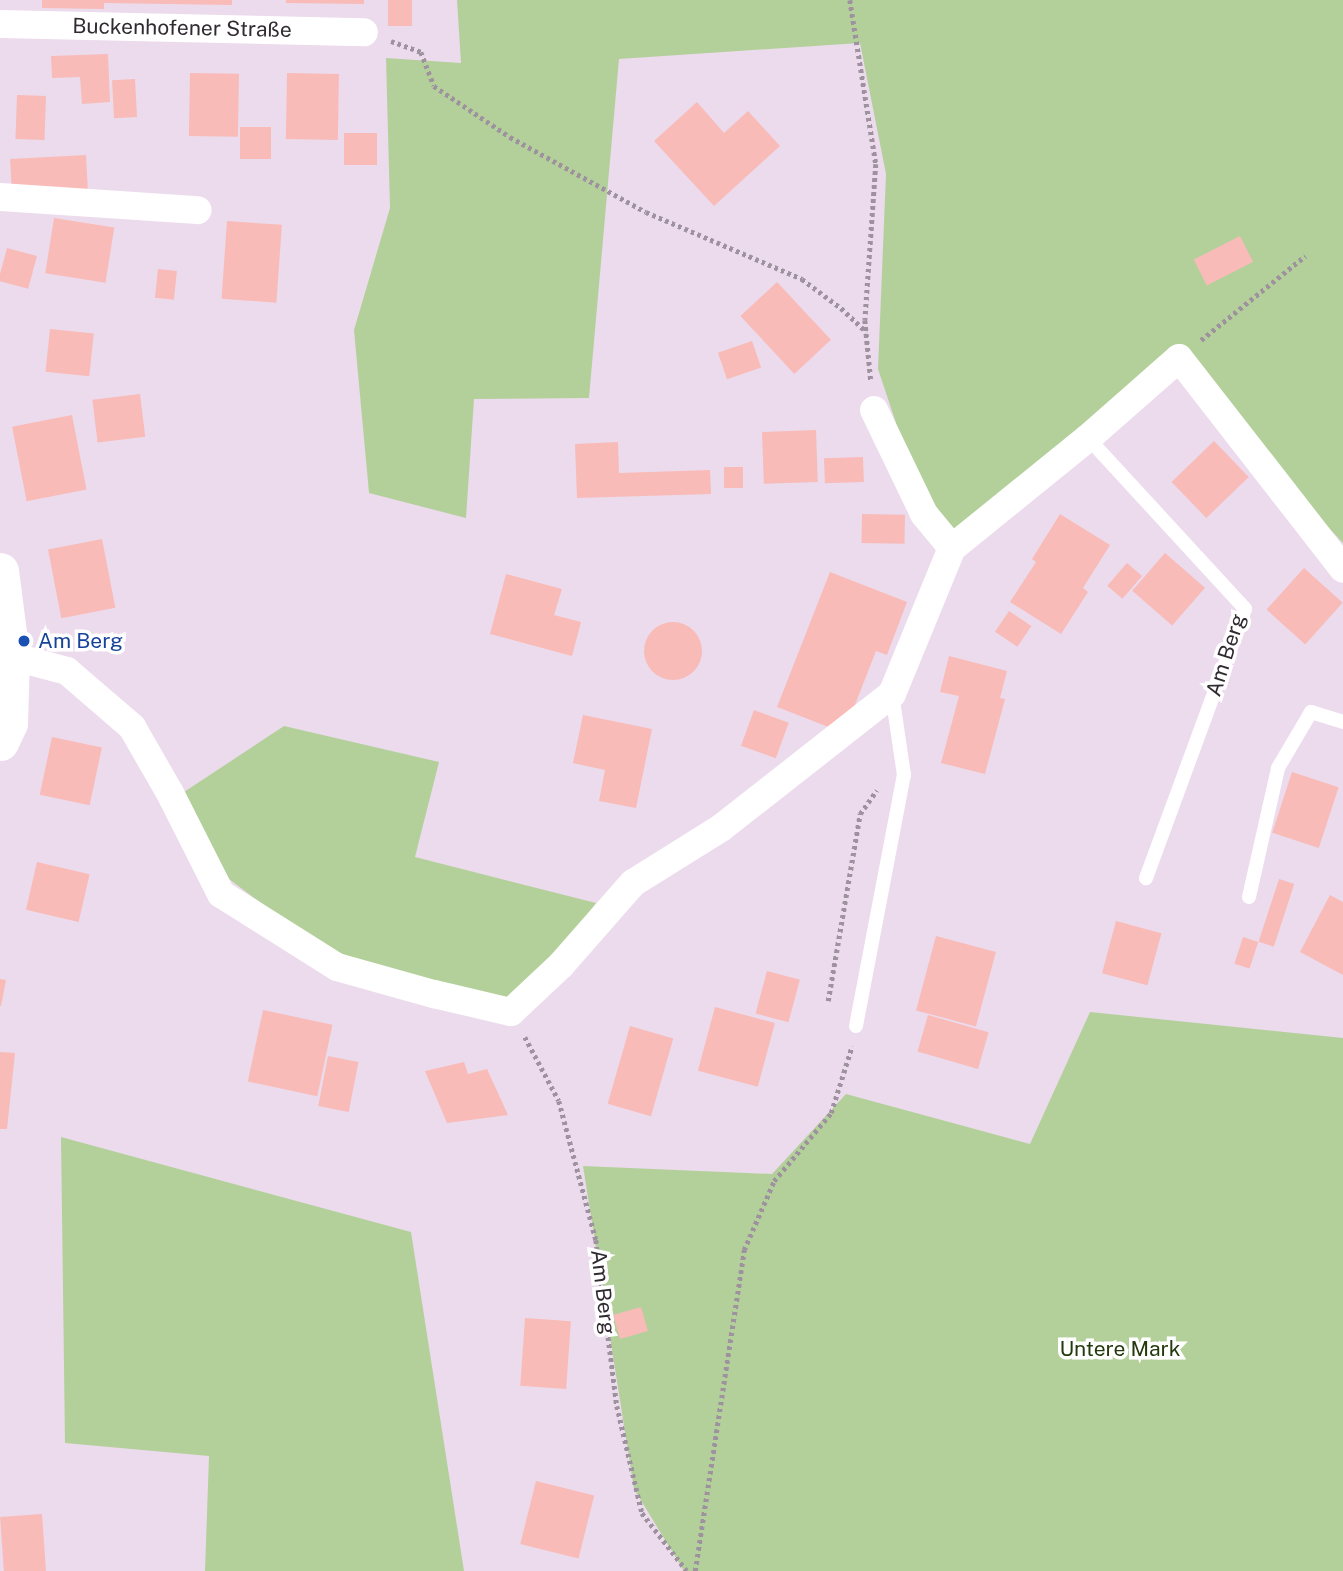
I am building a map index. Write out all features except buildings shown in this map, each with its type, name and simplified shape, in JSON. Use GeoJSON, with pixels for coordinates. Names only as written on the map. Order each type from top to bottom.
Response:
{"type":"FeatureCollection","features":[{"type":"Feature","properties":{"kind":"street","name":"Buckenhofener Straße"},"geometry":{"type":"LineString","coordinates":[[0,24],[364,32]]}},
{"type":"Feature","properties":{"kind":"street"},"geometry":{"type":"LineString","coordinates":[[0,197],[198,210]]}},
{"type":"Feature","properties":{"kind":"street"},"geometry":{"type":"LineString","coordinates":[[11,656],[67,671],[132,727],[170,793],[221,894],[337,967],[511,1012],[561,965],[633,883],[721,828],[891,694],[952,548],[1088,438],[1179,358],[1343,569]]}},
{"type":"Feature","properties":{"kind":"street"},"geometry":{"type":"LineString","coordinates":[[874,410],[925,514],[952,548]]}},
{"type":"Feature","properties":{"kind":"street"},"geometry":{"type":"LineString","coordinates":[[0,571],[11,656],[9,723],[0,742]]}},
{"type":"Feature","properties":{"kind":"lane","name":"Am Berg"},"geometry":{"type":"LineString","coordinates":[[1088,438],[1245,609],[1146,878]]}},
{"type":"Feature","properties":{"kind":"lane"},"geometry":{"type":"LineString","coordinates":[[856,1026],[904,775],[891,694]]}},
{"type":"Feature","properties":{"kind":"lane"},"geometry":{"type":"LineString","coordinates":[[1249,897],[1278,768],[1311,712],[1343,722]]}},
{"type":"Feature","properties":{"kind":"path"},"geometry":{"type":"LineString","coordinates":[[850,0],[876,164],[866,332],[874,410]]}},
{"type":"Feature","properties":{"kind":"path"},"geometry":{"type":"LineString","coordinates":[[364,32],[421,52],[434,86],[510,138],[589,178],[646,212],[802,279],[841,308],[866,332]]}},
{"type":"Feature","properties":{"kind":"path"},"geometry":{"type":"LineString","coordinates":[[1179,358],[1305,256]]}},
{"type":"Feature","properties":{"kind":"path"},"geometry":{"type":"LineString","coordinates":[[828,1001],[860,814],[901,755]]}},
{"type":"Feature","properties":{"kind":"path","name":"Am Berg"},"geometry":{"type":"LineString","coordinates":[[511,1012],[559,1101],[596,1240],[617,1406],[642,1513],[687,1571]]}},
{"type":"Feature","properties":{"kind":"path"},"geometry":{"type":"LineString","coordinates":[[695,1571],[744,1250],[774,1181],[831,1113],[856,1026]]}},
{"type":"Feature","properties":{"kind":"green space"},"geometry":{"type":"Polygon","coordinates":[[[457,0],[1343,0],[1343,543],[1182,371],[959,533],[923,504],[878,369],[886,174],[860,43],[619,59],[589,398],[474,399],[466,518],[369,493],[354,330],[390,208],[386,58],[461,63],[457,0]]]}},
{"type":"Feature","properties":{"kind":"green space"},"geometry":{"type":"Polygon","coordinates":[[[284,726],[439,762],[415,857],[596,903],[523,1004],[340,962],[229,879],[184,792],[284,726]]]}},
{"type":"Feature","properties":{"kind":"green space","name":"Untere Mark"},"geometry":{"type":"Polygon","coordinates":[[[1090,1012],[1343,1038],[1343,1571],[684,1571],[634,1489],[583,1166],[772,1174],[846,1094],[1030,1144],[1090,1012]]]}},
{"type":"Feature","properties":{"kind":"green space"},"geometry":{"type":"Polygon","coordinates":[[[61,1137],[411,1232],[464,1571],[205,1571],[209,1456],[65,1443],[61,1137]]]}},
{"type":"Feature","properties":{"kind":"place","name":"Am Berg"},"geometry":{"type":"Point","coordinates":[24,641]}}]}
